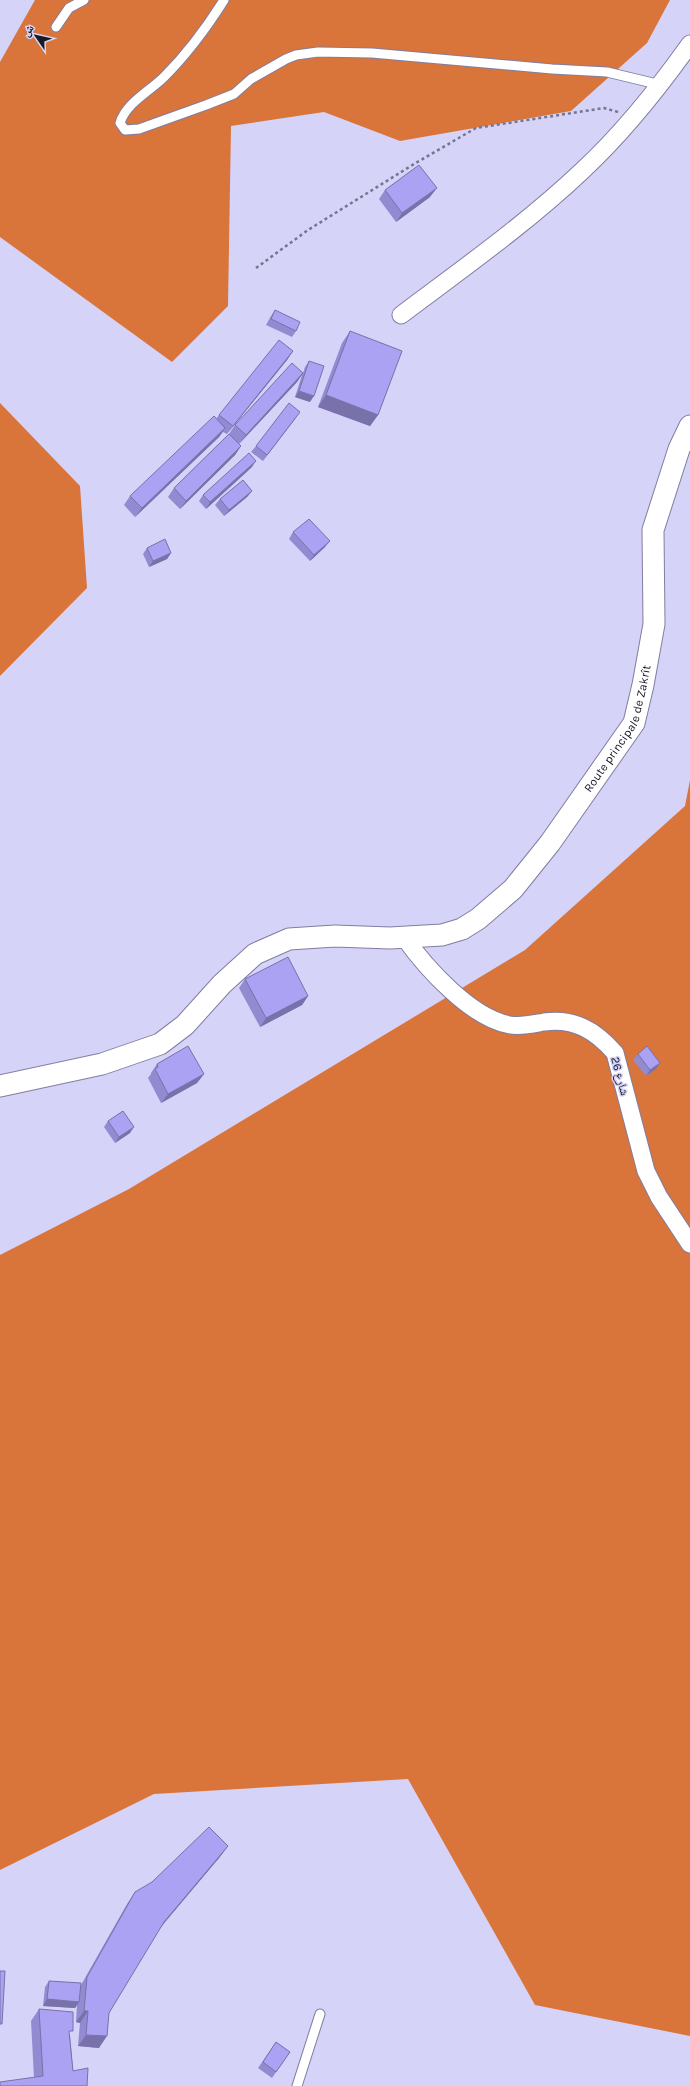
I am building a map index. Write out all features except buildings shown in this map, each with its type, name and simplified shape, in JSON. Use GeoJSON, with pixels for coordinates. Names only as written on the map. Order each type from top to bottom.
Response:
{"type":"FeatureCollection","features":[{"type":"Feature","properties":{"kind":"street"},"geometry":{"type":"LineString","coordinates":[[402,315],[503,238],[582,171],[661,84],[690,44]]}},
{"type":"Feature","properties":{"kind":"street","name":"Route principale de Zakrît"},"geometry":{"type":"LineString","coordinates":[[0,1086],[102,1064],[160,1044],[185,1025],[222,984],[255,954],[289,939],[335,936],[404,937],[442,935],[462,929],[492,908],[513,889],[550,843],[634,723],[643,685],[654,624],[653,530],[679,449],[690,426]]}},
{"type":"Feature","properties":{"kind":"street","name":"شارع 26"},"geometry":{"type":"LineString","coordinates":[[404,937],[430,970],[465,1002],[491,1017],[509,1025],[520,1026],[553,1021],[569,1022],[587,1028],[608,1045],[615,1053],[646,1171],[660,1198],[690,1244]]}},
{"type":"Feature","properties":{"kind":"lane"},"geometry":{"type":"LineString","coordinates":[[56,27],[69,8],[84,0]]}},
{"type":"Feature","properties":{"kind":"lane"},"geometry":{"type":"LineString","coordinates":[[224,0],[211,21],[188,50],[163,77],[124,114],[120,123],[126,130],[139,129],[234,94],[251,79],[286,59],[296,55],[318,52],[372,53],[552,69],[607,72],[661,84]]}},
{"type":"Feature","properties":{"kind":"lane"},"geometry":{"type":"LineString","coordinates":[[297,2086],[320,2014]]}},
{"type":"Feature","properties":{"kind":"path"},"geometry":{"type":"LineString","coordinates":[[256,268],[308,230],[414,164],[476,128],[604,108],[633,116]]}},
{"type":"Feature","properties":{"kind":"shaded area"},"geometry":{"type":"Polygon","coordinates":[[[35,0],[670,0],[647,43],[571,111],[400,141],[324,112],[231,126],[228,306],[172,362],[0,237],[0,62],[35,0]]]}},
{"type":"Feature","properties":{"kind":"shaded area"},"geometry":{"type":"Polygon","coordinates":[[[0,403],[80,486],[87,588],[0,676],[0,403]]]}},
{"type":"Feature","properties":{"kind":"shaded area"},"geometry":{"type":"Polygon","coordinates":[[[690,780],[690,2036],[535,2005],[408,1779],[154,1794],[0,1870],[0,1255],[129,1189],[525,950],[685,806],[690,780]]]}}]}
